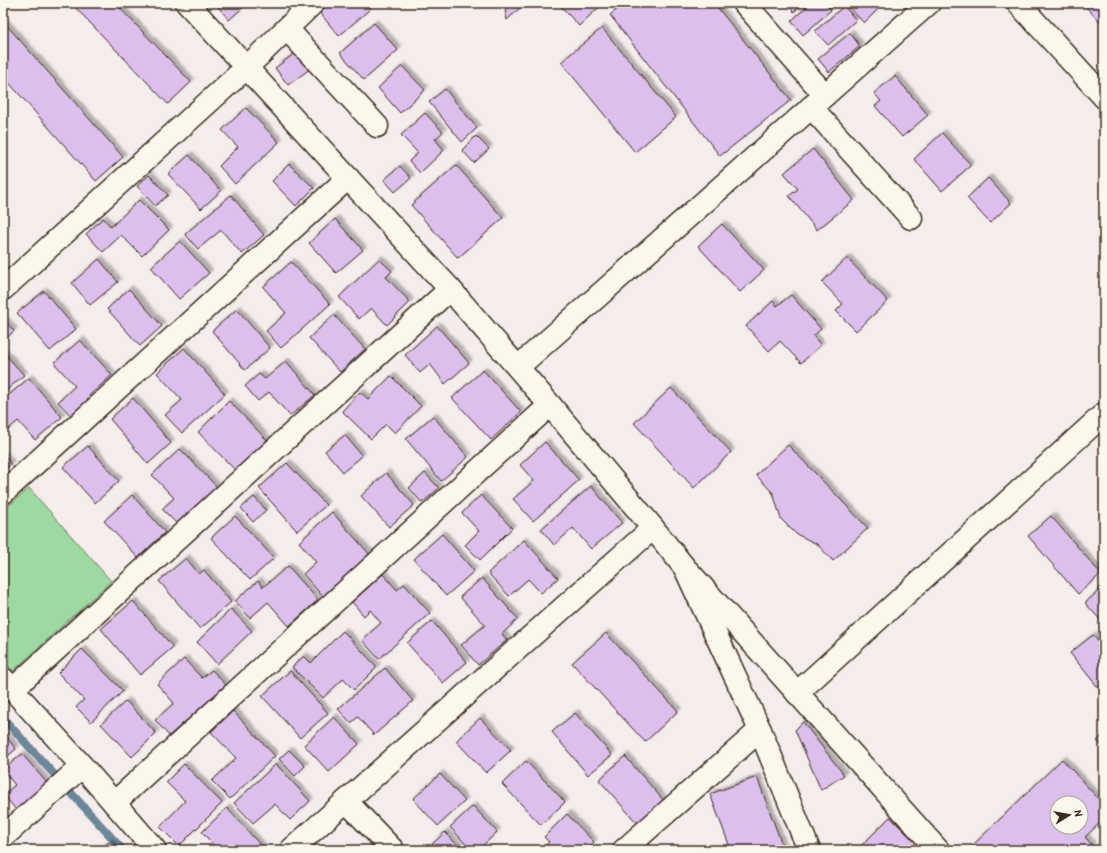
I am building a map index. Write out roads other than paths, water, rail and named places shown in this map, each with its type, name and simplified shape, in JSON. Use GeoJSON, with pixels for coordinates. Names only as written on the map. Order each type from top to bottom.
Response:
{"type":"FeatureCollection","features":[{"type":"Feature","properties":{"kind":"street"},"geometry":{"type":"LineString","coordinates":[[187,3],[450,289],[654,528],[685,568],[938,850]]}},
{"type":"Feature","properties":{"kind":"street"},"geometry":{"type":"LineString","coordinates":[[3,288],[246,68],[313,3]]}},
{"type":"Feature","properties":{"kind":"street"},"geometry":{"type":"LineString","coordinates":[[744,3],[818,101],[912,218]]}},
{"type":"Feature","properties":{"kind":"street"},"geometry":{"type":"LineString","coordinates":[[518,367],[929,3]]}},
{"type":"Feature","properties":{"kind":"street"},"geometry":{"type":"LineString","coordinates":[[1018,3],[1104,97]]}},
{"type":"Feature","properties":{"kind":"street"},"geometry":{"type":"LineString","coordinates":[[287,28],[377,126]]}},
{"type":"Feature","properties":{"kind":"street"},"geometry":{"type":"LineString","coordinates":[[3,493],[348,178]]}},
{"type":"Feature","properties":{"kind":"street"},"geometry":{"type":"LineString","coordinates":[[155,850],[8,684],[450,289]]}},
{"type":"Feature","properties":{"kind":"street"},"geometry":{"type":"LineString","coordinates":[[114,803],[550,405]]}},
{"type":"Feature","properties":{"kind":"street"},"geometry":{"type":"LineString","coordinates":[[797,693],[1104,414]]}},
{"type":"Feature","properties":{"kind":"street"},"geometry":{"type":"LineString","coordinates":[[291,850],[654,528]]}},
{"type":"Feature","properties":{"kind":"street"},"geometry":{"type":"LineString","coordinates":[[685,568],[760,730],[809,850]]}},
{"type":"Feature","properties":{"kind":"street"},"geometry":{"type":"LineString","coordinates":[[624,850],[760,730]]}},
{"type":"Feature","properties":{"kind":"street"},"geometry":{"type":"LineString","coordinates":[[3,837],[82,766]]}},
{"type":"Feature","properties":{"kind":"street"},"geometry":{"type":"LineString","coordinates":[[346,800],[392,850]]}},
{"type":"Feature","properties":{"kind":"waterway"},"geometry":{"type":"LineString","coordinates":[[3,718],[123,850]]}}]}
